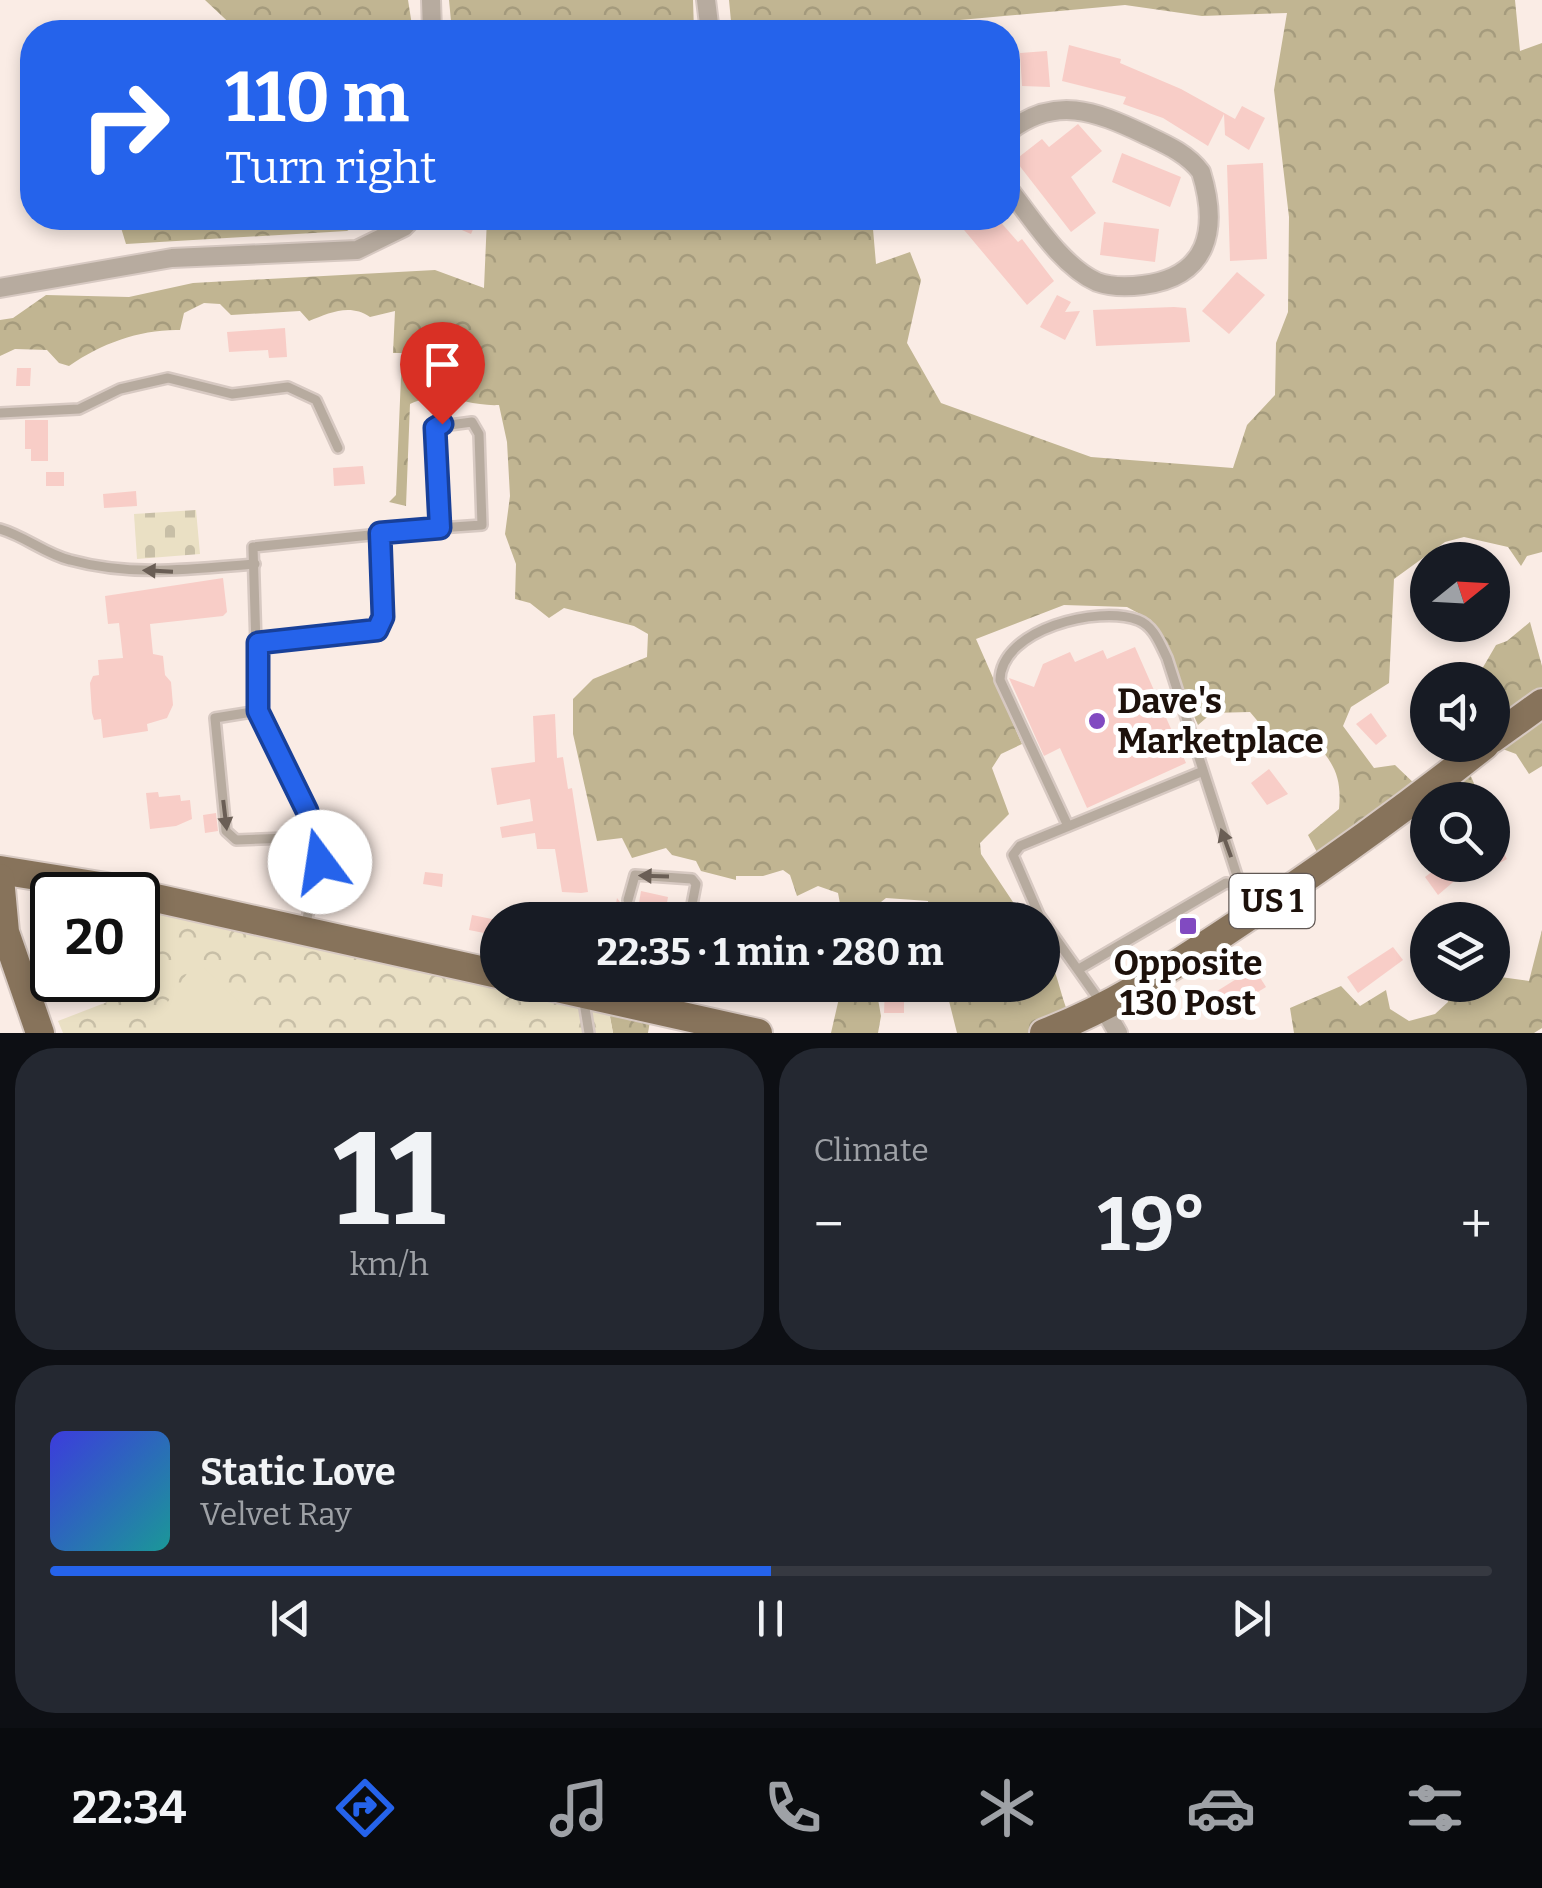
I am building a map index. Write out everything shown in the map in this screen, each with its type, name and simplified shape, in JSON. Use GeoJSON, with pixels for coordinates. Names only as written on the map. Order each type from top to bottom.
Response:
{"type":"FeatureCollection","features":[{"type":"Feature","properties":{"kind":"main road"},"geometry":{"type":"LineString","coordinates":[[1510,726],[1542,702]]}},
{"type":"Feature","properties":{"kind":"main road","name":"US 1"},"geometry":{"type":"LineString","coordinates":[[1044,1033],[1103,1006],[1262,908],[1368,838],[1464,762]]}},
{"type":"Feature","properties":{"kind":"main road"},"geometry":{"type":"LineString","coordinates":[[0,870],[106,887],[480,965]]}},
{"type":"Feature","properties":{"kind":"main road"},"geometry":{"type":"LineString","coordinates":[[0,878],[5,932],[40,1033]]}},
{"type":"Feature","properties":{"kind":"main road"},"geometry":{"type":"LineString","coordinates":[[631,1002],[671,1015],[758,1033]]}},
{"type":"Feature","properties":{"kind":"street"},"geometry":{"type":"LineString","coordinates":[[1020,124],[1034,115],[1069,108],[1096,112],[1175,149],[1201,172],[1208,232],[1202,254],[1187,272],[1169,282],[1127,287],[1098,282],[1074,267],[1020,202]]}},
{"type":"Feature","properties":{"kind":"street"},"geometry":{"type":"LineString","coordinates":[[0,288],[172,258],[357,250],[398,230]]}},
{"type":"Feature","properties":{"kind":"street"},"geometry":{"type":"LineString","coordinates":[[1103,1006],[1118,1033]]}},
{"type":"Feature","properties":{"kind":"lane"},"geometry":{"type":"LineString","coordinates":[[0,412],[79,409],[120,388],[168,378],[232,394],[288,388],[316,400],[338,448]]}},
{"type":"Feature","properties":{"kind":"lane"},"geometry":{"type":"LineString","coordinates":[[304,930],[320,862],[297,788],[258,711],[253,547],[482,525],[478,434],[472,422],[435,428],[440,528]]}},
{"type":"Feature","properties":{"kind":"lane"},"geometry":{"type":"LineString","coordinates":[[0,528],[68,560],[129,569],[167,574],[255,564]]}},
{"type":"Feature","properties":{"kind":"lane"},"geometry":{"type":"LineString","coordinates":[[258,643],[377,630],[383,617],[380,533]]}},
{"type":"Feature","properties":{"kind":"lane"},"geometry":{"type":"LineString","coordinates":[[1068,826],[1000,680],[1000,667],[1012,650],[1050,627],[1085,617],[1140,621],[1153,631],[1166,658],[1240,885],[1262,908]]}},
{"type":"Feature","properties":{"kind":"lane"},"geometry":{"type":"LineString","coordinates":[[258,711],[216,718],[226,831],[236,840],[315,837]]}},
{"type":"Feature","properties":{"kind":"lane"},"geometry":{"type":"LineString","coordinates":[[1103,1006],[1039,915],[1013,855],[1020,846],[1201,772]]}},
{"type":"Feature","properties":{"kind":"lane"},"geometry":{"type":"LineString","coordinates":[[628,900],[631,881],[640,874],[692,879],[696,884],[692,902]]}},
{"type":"Feature","properties":{"kind":"lane"},"geometry":{"type":"LineString","coordinates":[[1080,969],[1202,895],[1226,883],[1240,885]]}},
{"type":"Feature","properties":{"kind":"lane"},"geometry":{"type":"LineString","coordinates":[[590,1033],[598,1002]]}},
{"type":"Feature","properties":{"kind":"lane"},"geometry":{"type":"LineString","coordinates":[[671,1015],[674,1002]]}},
{"type":"Feature","properties":{"kind":"green space"},"geometry":{"type":"Polygon","coordinates":[[[205,0],[408,0],[411,20],[226,20],[205,0]]]}},
{"type":"Feature","properties":{"kind":"green space"},"geometry":{"type":"Polygon","coordinates":[[[449,0],[693,0],[694,20],[451,20],[449,0]]]}},
{"type":"Feature","properties":{"kind":"green space"},"geometry":{"type":"Polygon","coordinates":[[[729,0],[1515,0],[1520,51],[1542,43],[1542,552],[1527,556],[1521,566],[1510,550],[1510,542],[1464,537],[1445,542],[1410,542],[1410,567],[1394,579],[1389,683],[1351,707],[1343,726],[1374,768],[1395,765],[1413,782],[1410,794],[1320,858],[1308,835],[1339,809],[1339,788],[1331,764],[1313,740],[1271,737],[1250,712],[1212,713],[1198,725],[1151,620],[1127,607],[1064,605],[976,639],[1022,744],[1001,754],[992,768],[1009,814],[980,843],[981,854],[1013,902],[886,898],[881,902],[840,902],[838,893],[818,886],[797,896],[790,875],[783,870],[763,876],[736,876],[736,880],[701,871],[696,861],[672,855],[666,848],[632,858],[622,838],[597,841],[573,734],[573,699],[593,679],[647,657],[648,634],[634,626],[564,608],[549,618],[530,603],[515,599],[516,564],[505,534],[510,496],[507,442],[499,405],[443,398],[410,404],[406,506],[389,502],[396,495],[402,353],[393,353],[395,311],[370,317],[355,311],[339,311],[309,321],[300,311],[231,315],[220,304],[204,303],[184,313],[180,330],[122,339],[69,366],[59,363],[47,350],[15,349],[0,356],[0,320],[13,318],[46,295],[129,297],[193,283],[435,270],[484,288],[486,230],[873,230],[876,264],[910,252],[921,280],[907,343],[941,403],[1091,457],[1233,468],[1247,425],[1275,395],[1276,343],[1288,312],[1289,217],[1274,90],[1287,13],[1202,16],[1125,5],[959,20],[731,20],[729,0]]]}},
{"type":"Feature","properties":{"kind":"green space"},"geometry":{"type":"Polygon","coordinates":[[[122,230],[349,230],[347,231],[126,244],[122,230]]]}},
{"type":"Feature","properties":{"kind":"green space"},"geometry":{"type":"Polygon","coordinates":[[[196,510],[200,554],[137,559],[134,514],[196,510]]]}},
{"type":"Feature","properties":{"kind":"green space"},"geometry":{"type":"Polygon","coordinates":[[[1530,622],[1542,666],[1542,766],[1529,774],[1516,754],[1510,752],[1510,662],[1486,662],[1496,645],[1510,642],[1530,622]]]}},
{"type":"Feature","properties":{"kind":"green space"},"geometry":{"type":"Polygon","coordinates":[[[1462,762],[1484,762],[1470,774],[1473,782],[1455,782],[1449,774],[1462,762]]]}},
{"type":"Feature","properties":{"kind":"green space"},"geometry":{"type":"Polygon","coordinates":[[[201,907],[480,980],[480,1002],[611,1002],[615,1003],[610,1017],[613,1033],[63,1033],[58,1021],[107,1002],[160,1002],[160,910],[179,912],[196,923],[201,907]]]}},
{"type":"Feature","properties":{"kind":"green space"},"geometry":{"type":"Polygon","coordinates":[[[1542,930],[1542,1028],[1534,1033],[1294,1033],[1290,1008],[1341,986],[1360,1006],[1386,990],[1390,1009],[1409,1021],[1435,1014],[1448,1002],[1510,1002],[1510,978],[1529,981],[1542,930]]]}},
{"type":"Feature","properties":{"kind":"green space"},"geometry":{"type":"Polygon","coordinates":[[[196,960],[247,1010],[258,1033],[147,1033],[196,960]]]}},
{"type":"Feature","properties":{"kind":"green space"},"geometry":{"type":"Polygon","coordinates":[[[1060,989],[1071,1020],[1038,1033],[957,1033],[949,1002],[1060,1002],[1060,989]]]}},
{"type":"Feature","properties":{"kind":"green space"},"geometry":{"type":"Polygon","coordinates":[[[838,1002],[878,1002],[878,1033],[831,1033],[838,1002]]]}},
{"type":"Feature","properties":{"kind":"green space"},"geometry":{"type":"Polygon","coordinates":[[[615,1003],[652,1009],[648,1033],[613,1033],[610,1017],[615,1003]]]}},
{"type":"Feature","properties":{"kind":"building"},"geometry":{"type":"Polygon","coordinates":[[[1069,45],[1121,59],[1120,63],[1181,89],[1235,119],[1242,106],[1265,118],[1249,150],[1225,135],[1224,114],[1208,146],[1163,118],[1123,104],[1126,97],[1062,81],[1069,45]]]}},
{"type":"Feature","properties":{"kind":"building"},"geometry":{"type":"Polygon","coordinates":[[[1047,51],[1050,87],[1022,86],[1020,53],[1047,51]]]}},
{"type":"Feature","properties":{"kind":"building"},"geometry":{"type":"Polygon","coordinates":[[[1078,124],[1102,151],[1071,177],[1096,213],[1071,232],[1020,166],[1020,156],[1042,139],[1049,147],[1078,124]]]}},
{"type":"Feature","properties":{"kind":"building"},"geometry":{"type":"Polygon","coordinates":[[[1122,153],[1181,177],[1170,207],[1112,182],[1122,153]]]}},
{"type":"Feature","properties":{"kind":"building"},"geometry":{"type":"Polygon","coordinates":[[[1263,163],[1267,259],[1230,261],[1227,165],[1263,163]]]}},
{"type":"Feature","properties":{"kind":"building"},"geometry":{"type":"Polygon","coordinates":[[[1104,222],[1159,229],[1155,262],[1100,255],[1104,222]]]}},
{"type":"Feature","properties":{"kind":"building"},"geometry":{"type":"Polygon","coordinates":[[[964,230],[1008,230],[1018,242],[1022,239],[1054,281],[1027,305],[964,230]]]}},
{"type":"Feature","properties":{"kind":"building"},"geometry":{"type":"Polygon","coordinates":[[[1237,272],[1265,295],[1229,334],[1202,311],[1237,272]]]}},
{"type":"Feature","properties":{"kind":"building"},"geometry":{"type":"Polygon","coordinates":[[[1057,295],[1071,302],[1065,312],[1080,311],[1065,340],[1040,327],[1057,295]]]}},
{"type":"Feature","properties":{"kind":"building"},"geometry":{"type":"Polygon","coordinates":[[[1186,308],[1190,342],[1096,346],[1093,310],[1186,308]]]}},
{"type":"Feature","properties":{"kind":"building"},"geometry":{"type":"Polygon","coordinates":[[[285,328],[287,357],[269,358],[268,350],[229,352],[227,332],[285,328]]]}},
{"type":"Feature","properties":{"kind":"building"},"geometry":{"type":"Polygon","coordinates":[[[17,368],[31,368],[30,386],[16,386],[17,368]]]}},
{"type":"Feature","properties":{"kind":"building"},"geometry":{"type":"Polygon","coordinates":[[[25,420],[48,420],[48,461],[31,461],[31,449],[25,449],[25,420]]]}},
{"type":"Feature","properties":{"kind":"building"},"geometry":{"type":"Polygon","coordinates":[[[363,466],[365,484],[334,486],[333,468],[363,466]]]}},
{"type":"Feature","properties":{"kind":"building"},"geometry":{"type":"Polygon","coordinates":[[[46,472],[64,472],[64,486],[46,486],[46,472]]]}},
{"type":"Feature","properties":{"kind":"building"},"geometry":{"type":"Polygon","coordinates":[[[136,491],[137,506],[104,508],[103,494],[136,491]]]}},
{"type":"Feature","properties":{"kind":"building"},"geometry":{"type":"Polygon","coordinates":[[[223,578],[227,612],[223,616],[150,624],[153,654],[163,656],[165,675],[171,682],[173,705],[167,718],[147,724],[148,731],[103,738],[101,719],[94,720],[92,713],[90,683],[93,676],[99,675],[98,660],[123,658],[119,623],[108,624],[105,596],[223,578]]]}},
{"type":"Feature","properties":{"kind":"building","name":"Dave's Marketplace"},"geometry":{"type":"Polygon","coordinates":[[[1135,647],[1186,763],[1087,808],[1060,748],[1044,756],[1009,678],[1034,687],[1043,664],[1070,652],[1075,662],[1103,650],[1107,659],[1135,647]]]}},
{"type":"Feature","properties":{"kind":"building"},"geometry":{"type":"Polygon","coordinates":[[[1371,713],[1387,736],[1376,745],[1356,724],[1371,713]]]}},
{"type":"Feature","properties":{"kind":"building"},"geometry":{"type":"Polygon","coordinates":[[[555,714],[557,758],[563,757],[568,789],[572,788],[588,892],[562,892],[555,849],[537,849],[535,833],[502,838],[500,827],[533,821],[530,799],[497,805],[491,768],[535,762],[533,716],[555,714]]]}},
{"type":"Feature","properties":{"kind":"building"},"geometry":{"type":"Polygon","coordinates":[[[1226,730],[1229,741],[1212,747],[1209,735],[1226,730]]]}},
{"type":"Feature","properties":{"kind":"building"},"geometry":{"type":"Polygon","coordinates":[[[1269,769],[1288,794],[1267,805],[1251,783],[1269,769]]]}},
{"type":"Feature","properties":{"kind":"building"},"geometry":{"type":"Polygon","coordinates":[[[158,792],[159,797],[180,795],[181,801],[190,800],[192,819],[176,826],[150,829],[146,793],[158,792]]]}},
{"type":"Feature","properties":{"kind":"building"},"geometry":{"type":"Polygon","coordinates":[[[216,813],[218,831],[205,833],[203,815],[216,813]]]}},
{"type":"Feature","properties":{"kind":"building"},"geometry":{"type":"Polygon","coordinates":[[[425,872],[443,874],[442,887],[423,884],[425,872]]]}},
{"type":"Feature","properties":{"kind":"building"},"geometry":{"type":"Polygon","coordinates":[[[1429,882],[1453,882],[1438,895],[1429,882]]]}},
{"type":"Feature","properties":{"kind":"building"},"geometry":{"type":"Polygon","coordinates":[[[641,891],[668,897],[667,902],[639,902],[641,891]]]}},
{"type":"Feature","properties":{"kind":"building"},"geometry":{"type":"Polygon","coordinates":[[[472,915],[480,917],[480,932],[469,930],[472,915]]]}},
{"type":"Feature","properties":{"kind":"building"},"geometry":{"type":"Polygon","coordinates":[[[1393,947],[1403,960],[1358,993],[1347,977],[1393,947]]]}},
{"type":"Feature","properties":{"kind":"building"},"geometry":{"type":"Polygon","coordinates":[[[1254,968],[1266,987],[1225,1012],[1214,993],[1254,968]]]}},
{"type":"Feature","properties":{"kind":"building"},"geometry":{"type":"Polygon","coordinates":[[[884,1002],[904,1002],[904,1013],[884,1013],[884,1002]]]}},
{"type":"Feature","properties":{"kind":"place","name":"Dave's Marketplace"},"geometry":{"type":"Point","coordinates":[1097,721]}},
{"type":"Feature","properties":{"kind":"place","name":"Opposite 130 Post"},"geometry":{"type":"Point","coordinates":[1188,926]}},
{"type":"Feature","properties":{"kind":"route"},"geometry":{"type":"LineString","coordinates":[[320,862],[307,811],[258,711],[258,643],[377,630],[383,617],[380,533],[440,528],[435,428],[442,424]]}}]}
